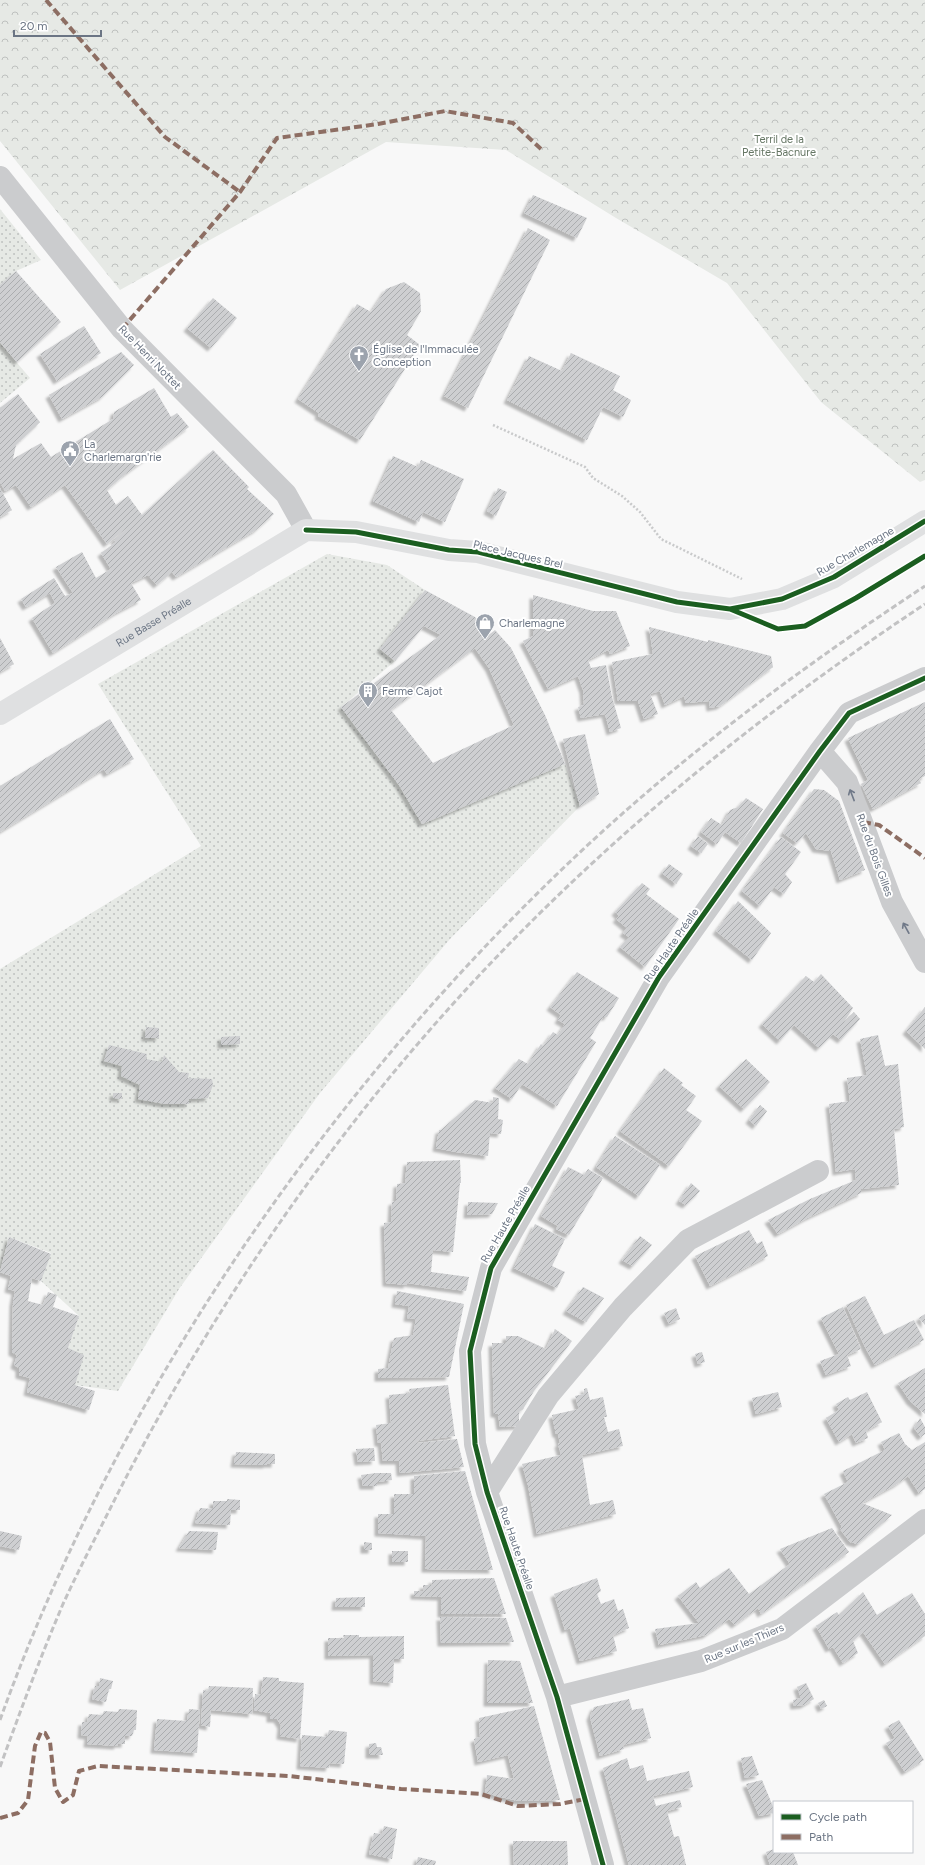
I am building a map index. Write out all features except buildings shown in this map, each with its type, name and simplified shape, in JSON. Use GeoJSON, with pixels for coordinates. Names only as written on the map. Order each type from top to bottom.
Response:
{"type":"FeatureCollection","features":[{"type":"Feature","properties":{"kind":"street","name":"Rue Henri Nottet"},"geometry":{"type":"LineString","coordinates":[[0,177],[122,329],[286,494],[306,530]]}},
{"type":"Feature","properties":{"kind":"street","name":"Rue Charlemagne"},"geometry":{"type":"LineString","coordinates":[[724,608],[730,609],[782,599],[834,577],[925,521]]}},
{"type":"Feature","properties":{"kind":"street","name":"Place Jacques Brel"},"geometry":{"type":"LineString","coordinates":[[306,530],[356,532],[449,550],[478,552],[670,600],[724,608]]}},
{"type":"Feature","properties":{"kind":"street","name":"Rue Basse Préalle"},"geometry":{"type":"LineString","coordinates":[[0,714],[306,530]]}},
{"type":"Feature","properties":{"kind":"street"},"geometry":{"type":"LineString","coordinates":[[820,751],[849,713],[925,678]]}},
{"type":"Feature","properties":{"kind":"street","name":"Rue du Bois Gilles"},"geometry":{"type":"LineString","coordinates":[[820,751],[847,782],[892,902],[925,962]]}},
{"type":"Feature","properties":{"kind":"street","name":"Rue Haute Préalle"},"geometry":{"type":"LineString","coordinates":[[603,1865],[557,1697],[487,1492],[475,1444],[470,1351],[491,1268],[659,977],[820,751]]}},
{"type":"Feature","properties":{"kind":"street"},"geometry":{"type":"LineString","coordinates":[[487,1492],[548,1396],[623,1307],[688,1240],[818,1171]]}},
{"type":"Feature","properties":{"kind":"street","name":"Rue sur les Thiers"},"geometry":{"type":"LineString","coordinates":[[557,1697],[701,1662],[782,1629],[925,1520]]}},
{"type":"Feature","properties":{"kind":"path"},"geometry":{"type":"LineString","coordinates":[[494,425],[585,467],[593,478],[622,496],[640,512],[660,539],[745,580],[772,601]]}},
{"type":"Feature","properties":{"kind":"green space","name":"Terril de la Petite-Bacnure"},"geometry":{"type":"Polygon","coordinates":[[[0,0],[925,0],[925,480],[920,482],[821,402],[727,283],[616,218],[506,150],[386,142],[120,290],[0,141],[0,0]]]}},
{"type":"Feature","properties":{"kind":"green space"},"geometry":{"type":"Polygon","coordinates":[[[0,209],[41,260],[16,271],[0,285],[0,209]]]}},
{"type":"Feature","properties":{"kind":"green space"},"geometry":{"type":"Polygon","coordinates":[[[0,343],[30,378],[0,403],[0,343]]]}},
{"type":"Feature","properties":{"kind":"green space"},"geometry":{"type":"Polygon","coordinates":[[[327,554],[387,565],[425,590],[380,649],[395,661],[341,707],[399,785],[422,824],[565,764],[580,806],[450,939],[320,1093],[179,1289],[118,1391],[75,1385],[68,1348],[79,1316],[41,1281],[51,1253],[9,1237],[0,1271],[0,969],[201,846],[98,684],[327,554]]]}},
{"type":"Feature","properties":{"kind":"railway"},"geometry":{"type":"LineString","coordinates":[[0,1720],[48,1599],[104,1481],[168,1366],[238,1255],[315,1147],[397,1045],[484,948],[576,856],[658,783],[789,680],[925,586]]}},
{"type":"Feature","properties":{"kind":"railway"},"geometry":{"type":"LineString","coordinates":[[0,1767],[30,1685],[63,1604],[117,1495],[153,1428],[190,1362],[230,1297],[272,1234],[362,1111],[461,995],[513,940],[623,835],[681,785],[800,691],[925,604]]}},
{"type":"Feature","properties":{"kind":"marked path"},"geometry":{"type":"LineString","coordinates":[[46,0],[165,137],[240,192]]}},
{"type":"Feature","properties":{"kind":"marked path"},"geometry":{"type":"LineString","coordinates":[[122,329],[240,192],[277,138],[378,124],[445,111],[513,123],[541,149]]}},
{"type":"Feature","properties":{"kind":"marked path"},"geometry":{"type":"LineString","coordinates":[[863,822],[879,825],[925,858]]}},
{"type":"Feature","properties":{"kind":"marked path"},"geometry":{"type":"LineString","coordinates":[[0,1818],[18,1813],[28,1800],[35,1746],[41,1732],[45,1733],[50,1742],[55,1788],[63,1802],[73,1795],[79,1771],[98,1766],[289,1776],[401,1789],[481,1794],[518,1806],[560,1804],[585,1799]]}},
{"type":"Feature","properties":{"kind":"cycle path"},"geometry":{"type":"LineString","coordinates":[[306,530],[356,532],[449,550],[478,552],[677,602],[730,609],[782,599],[834,577],[925,521]]}},
{"type":"Feature","properties":{"kind":"cycle path"},"geometry":{"type":"LineString","coordinates":[[730,609],[778,629],[805,626],[856,598],[925,556]]}},
{"type":"Feature","properties":{"kind":"cycle path"},"geometry":{"type":"LineString","coordinates":[[603,1865],[557,1697],[487,1492],[475,1444],[470,1351],[491,1268],[659,977],[820,751],[849,713],[925,678]]}},
{"type":"Feature","properties":{"kind":"place","name":"Église de l'Immaculée Conception"},"geometry":{"type":"Point","coordinates":[359,372]}},
{"type":"Feature","properties":{"kind":"place","name":"La Charlemargn'rie"},"geometry":{"type":"Point","coordinates":[70,467]}},
{"type":"Feature","properties":{"kind":"place","name":"Charlemagne"},"geometry":{"type":"Point","coordinates":[485,640]}},
{"type":"Feature","properties":{"kind":"place","name":"Ferme Cajot"},"geometry":{"type":"Point","coordinates":[368,708]}}]}
